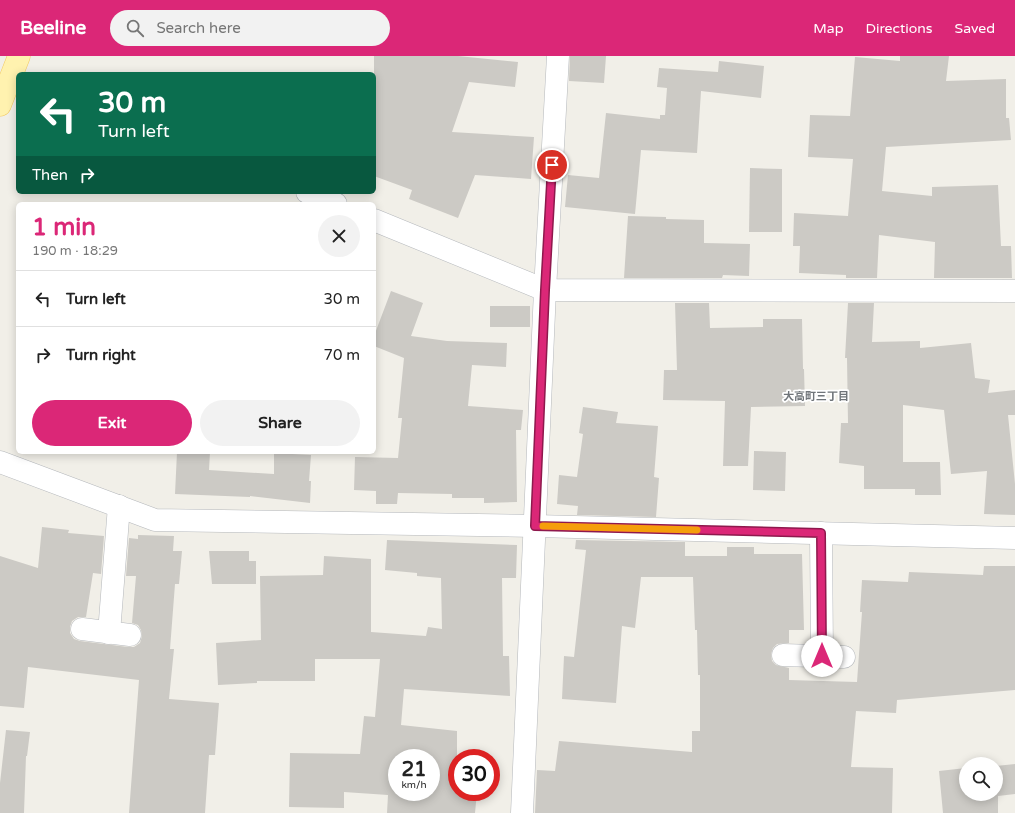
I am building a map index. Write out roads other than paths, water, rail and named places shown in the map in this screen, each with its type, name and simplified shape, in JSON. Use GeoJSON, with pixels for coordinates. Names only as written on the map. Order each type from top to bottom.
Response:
{"type":"FeatureCollection","features":[{"type":"Feature","properties":{"kind":"main road"},"geometry":{"type":"LineString","coordinates":[[0,106],[18,67]]}},
{"type":"Feature","properties":{"kind":"street"},"geometry":{"type":"LineString","coordinates":[[522,813],[545,290],[558,56]]}},
{"type":"Feature","properties":{"kind":"street"},"geometry":{"type":"LineString","coordinates":[[312,194],[331,202]]}},
{"type":"Feature","properties":{"kind":"street"},"geometry":{"type":"LineString","coordinates":[[376,221],[545,290],[1015,291]]}},
{"type":"Feature","properties":{"kind":"street"},"geometry":{"type":"LineString","coordinates":[[0,462],[155,520],[535,526],[1015,538]]}},
{"type":"Feature","properties":{"kind":"street"},"geometry":{"type":"LineString","coordinates":[[109,633],[119,506]]}},
{"type":"Feature","properties":{"kind":"street"},"geometry":{"type":"LineString","coordinates":[[821,533],[822,656]]}},
{"type":"Feature","properties":{"kind":"street"},"geometry":{"type":"LineString","coordinates":[[82,629],[130,635]]}},
{"type":"Feature","properties":{"kind":"street"},"geometry":{"type":"LineString","coordinates":[[783,655],[844,657]]}},
{"type":"Feature","properties":{"kind":"district","name":"大高町三丁目"},"geometry":{"type":"Point","coordinates":[816,396]}}]}
